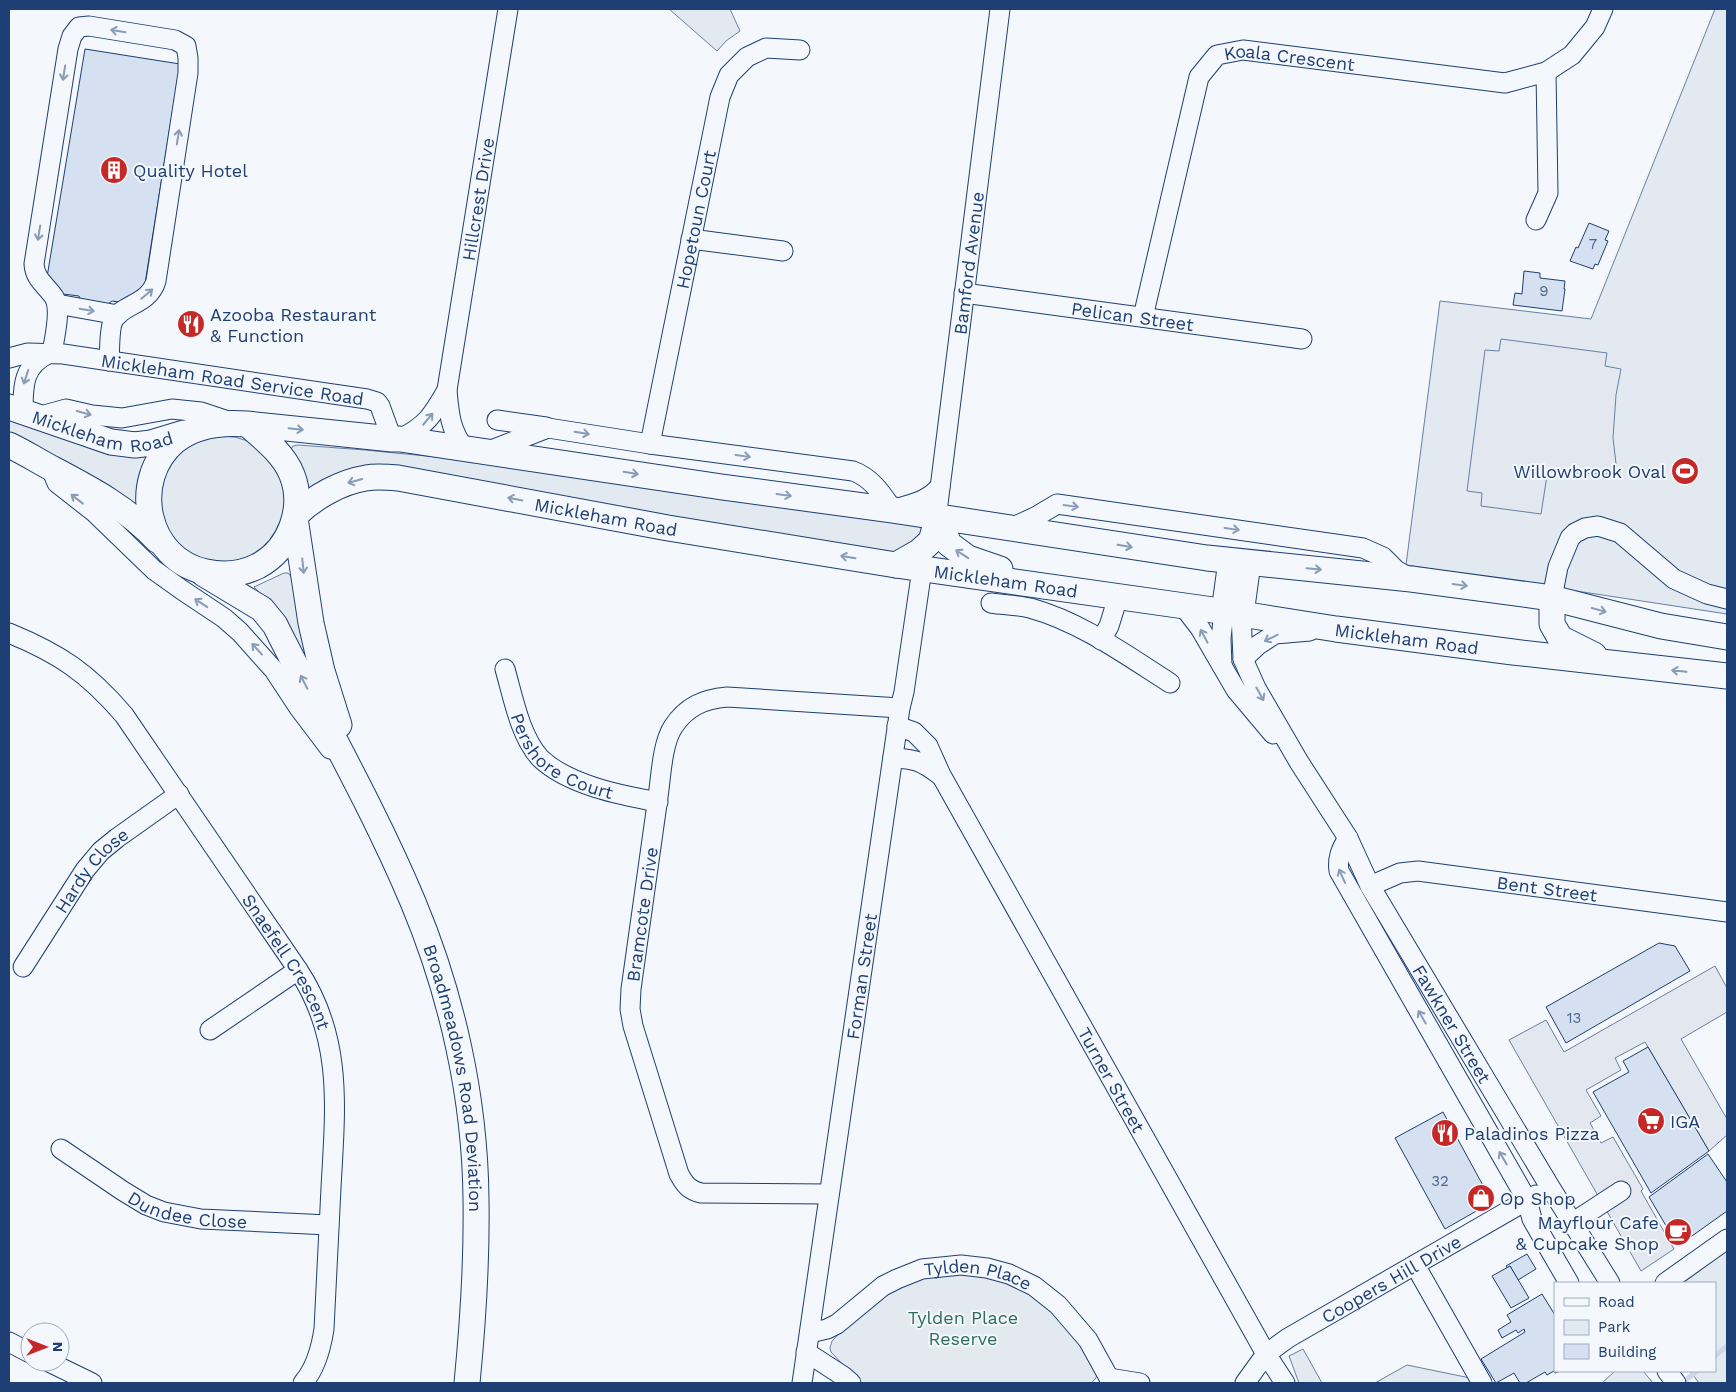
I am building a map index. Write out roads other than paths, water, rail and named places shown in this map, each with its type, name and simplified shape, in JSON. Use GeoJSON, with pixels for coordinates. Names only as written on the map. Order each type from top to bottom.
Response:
{"type":"FeatureCollection","features":[{"type":"Feature","properties":{"kind":"main road","name":"Mickleham Road"},"geometry":{"type":"LineString","coordinates":[[23,412],[111,442],[135,445],[151,443],[196,429]]}},
{"type":"Feature","properties":{"kind":"main road"},"geometry":{"type":"LineString","coordinates":[[9,445],[90,488],[120,507],[143,524],[180,561],[198,570],[219,574],[239,573],[258,566],[275,554],[287,537],[296,517],[297,494],[292,474],[282,458],[240,423]]}},
{"type":"Feature","properties":{"kind":"main road"},"geometry":{"type":"LineString","coordinates":[[165,548],[153,527],[148,504],[150,480],[160,459],[175,441],[196,429],[215,424],[240,423],[396,439],[1240,562],[1411,579],[1552,598],[1661,626],[1727,636]]}},
{"type":"Feature","properties":{"kind":"main road","name":"Mickleham Road"},"geometry":{"type":"LineString","coordinates":[[296,517],[305,506],[350,482],[367,478],[398,478],[668,528],[922,569],[1336,629],[1612,664],[1727,676]]}},
{"type":"Feature","properties":{"kind":"main road","name":"Broadmeadows Road Deviation"},"geometry":{"type":"LineString","coordinates":[[296,517],[306,597],[322,671],[358,787]]}},
{"type":"Feature","properties":{"kind":"main road"},"geometry":{"type":"LineString","coordinates":[[896,565],[920,552],[931,541],[938,517]]}},
{"type":"Feature","properties":{"kind":"main road"},"geometry":{"type":"LineString","coordinates":[[938,517],[949,544],[968,558],[1057,588]]}},
{"type":"Feature","properties":{"kind":"main road"},"geometry":{"type":"LineString","coordinates":[[1232,613],[1240,562]]}},
{"type":"Feature","properties":{"kind":"main road","name":"Broadmeadows Road Deviation"},"geometry":{"type":"LineString","coordinates":[[198,570],[262,609],[275,625],[392,855],[414,903],[444,991],[456,1034],[474,1148],[476,1256],[467,1383]]}},
{"type":"Feature","properties":{"kind":"main road"},"geometry":{"type":"LineString","coordinates":[[1513,652],[1527,644],[1538,634],[1545,624],[1552,598]]}},
{"type":"Feature","properties":{"kind":"main road"},"geometry":{"type":"LineString","coordinates":[[1552,598],[1552,624],[1560,638],[1574,647],[1612,664]]}},
{"type":"Feature","properties":{"kind":"street","name":"Hillcrest Drive"},"geometry":{"type":"LineString","coordinates":[[475,450],[457,440],[453,431],[447,390],[508,9]]}},
{"type":"Feature","properties":{"kind":"street","name":"Bamford Avenue"},"geometry":{"type":"LineString","coordinates":[[938,517],[940,487],[1000,9]]}},
{"type":"Feature","properties":{"kind":"street","name":"Koala Crescent"},"geometry":{"type":"LineString","coordinates":[[1143,317],[1199,77],[1216,55],[1243,50],[1505,83],[1546,72],[1572,55],[1596,27],[1603,9]]}},
{"type":"Feature","properties":{"kind":"street"},"geometry":{"type":"LineString","coordinates":[[109,361],[113,320],[154,289],[188,73],[188,58],[186,46],[175,40],[89,26],[78,27],[72,36],[66,58],[34,264],[37,278],[57,304],[58,316],[51,353],[40,357],[29,369],[23,388],[23,412],[66,409],[92,415],[122,418],[172,409],[201,412],[240,423]]}},
{"type":"Feature","properties":{"kind":"street","name":"Hopetoun Court"},"geometry":{"type":"LineString","coordinates":[[650,444],[720,97],[729,75],[747,56],[766,48],[800,50]]}},
{"type":"Feature","properties":{"kind":"street"},"geometry":{"type":"LineString","coordinates":[[1536,220],[1548,193],[1546,72]]}},
{"type":"Feature","properties":{"kind":"street"},"geometry":{"type":"LineString","coordinates":[[691,239],[783,251]]}},
{"type":"Feature","properties":{"kind":"street","name":"Pelican Street"},"geometry":{"type":"LineString","coordinates":[[964,293],[1302,339]]}},
{"type":"Feature","properties":{"kind":"street"},"geometry":{"type":"LineString","coordinates":[[57,304],[118,315]]}},
{"type":"Feature","properties":{"kind":"street","name":"Mickleham Road Service Road"},"geometry":{"type":"LineString","coordinates":[[9,358],[28,352],[51,353],[367,399],[377,402],[380,406],[396,439]]}},
{"type":"Feature","properties":{"kind":"street","name":"Hillcrest Drive"},"geometry":{"type":"LineString","coordinates":[[396,439],[425,424],[447,390]]}},
{"type":"Feature","properties":{"kind":"street"},"geometry":{"type":"LineString","coordinates":[[497,420],[650,444],[853,471],[870,480],[893,510],[924,501],[940,487]]}},
{"type":"Feature","properties":{"kind":"street"},"geometry":{"type":"LineString","coordinates":[[475,450],[548,428]]}},
{"type":"Feature","properties":{"kind":"street"},"geometry":{"type":"LineString","coordinates":[[50,468],[57,483],[94,512],[154,570],[224,618],[257,649],[358,787]]}},
{"type":"Feature","properties":{"kind":"street"},"geometry":{"type":"LineString","coordinates":[[1011,528],[1057,504],[1363,548],[1383,557],[1396,570],[1411,579]]}},
{"type":"Feature","properties":{"kind":"street"},"geometry":{"type":"LineString","coordinates":[[1552,598],[1558,567],[1570,538],[1585,528],[1598,526],[1620,534],[1674,579],[1707,594],[1727,600]]}},
{"type":"Feature","properties":{"kind":"street","name":"Forman Street"},"geometry":{"type":"LineString","coordinates":[[802,1383],[897,726],[904,692],[922,569]]}},
{"type":"Feature","properties":{"kind":"street"},"geometry":{"type":"LineString","coordinates":[[1101,640],[1109,626],[1118,598]]}},
{"type":"Feature","properties":{"kind":"street"},"geometry":{"type":"LineString","coordinates":[[991,603],[1031,608],[1064,621],[1101,640],[1170,683]]}},
{"type":"Feature","properties":{"kind":"street","name":"Fawkner Street"},"geometry":{"type":"LineString","coordinates":[[1183,606],[1200,628],[1236,690],[1299,762]]}},
{"type":"Feature","properties":{"kind":"street"},"geometry":{"type":"LineString","coordinates":[[1222,668],[1221,638],[1232,613]]}},
{"type":"Feature","properties":{"kind":"street","name":"Fawkner Street"},"geometry":{"type":"LineString","coordinates":[[1232,613],[1243,659],[1256,688],[1299,762],[1348,838],[1370,886],[1550,1187],[1609,1282]]}},
{"type":"Feature","properties":{"kind":"street"},"geometry":{"type":"LineString","coordinates":[[1243,659],[1258,645],[1275,634],[1336,629]]}},
{"type":"Feature","properties":{"kind":"street","name":"Snaefell Crescent"},"geometry":{"type":"LineString","coordinates":[[9,633],[54,654],[76,667],[102,690],[124,715],[298,970],[308,986],[322,1020],[334,1072],[334,1119],[324,1329],[321,1348],[315,1365],[303,1383]]}},
{"type":"Feature","properties":{"kind":"street","name":"Pershore Court"},"geometry":{"type":"LineString","coordinates":[[505,669],[522,726],[540,757],[554,769],[574,779],[598,788],[658,802]]}},
{"type":"Feature","properties":{"kind":"street","name":"Bramcote Drive"},"geometry":{"type":"LineString","coordinates":[[829,1194],[701,1193],[691,1190],[686,1186],[679,1174],[638,1042],[630,1009],[631,989],[658,802],[667,742],[672,728],[682,715],[694,705],[710,699],[727,697],[900,708]]}},
{"type":"Feature","properties":{"kind":"street","name":"Turner Street"},"geometry":{"type":"LineString","coordinates":[[897,726],[914,732],[928,746],[942,775],[1266,1354],[1285,1383]]}},
{"type":"Feature","properties":{"kind":"street","name":"Turner Street"},"geometry":{"type":"LineString","coordinates":[[893,758],[912,759],[922,762],[942,775]]}},
{"type":"Feature","properties":{"kind":"street","name":"Hardy Close"},"geometry":{"type":"LineString","coordinates":[[23,967],[85,870],[101,851],[179,794]]}},
{"type":"Feature","properties":{"kind":"street"},"geometry":{"type":"LineString","coordinates":[[1348,838],[1340,852],[1339,871],[1527,1200],[1532,1219],[1568,1282]]}},
{"type":"Feature","properties":{"kind":"street","name":"Bent Street"},"geometry":{"type":"LineString","coordinates":[[1370,886],[1400,873],[1418,871],[1727,912]]}},
{"type":"Feature","properties":{"kind":"street"},"geometry":{"type":"LineString","coordinates":[[210,1030],[298,970]]}},
{"type":"Feature","properties":{"kind":"street","name":"Dundee Close"},"geometry":{"type":"LineString","coordinates":[[61,1149],[123,1191],[146,1205],[164,1212],[201,1219],[329,1225]]}},
{"type":"Feature","properties":{"kind":"street","name":"Coopers Hill Drive"},"geometry":{"type":"LineString","coordinates":[[1245,1383],[1266,1354],[1288,1338],[1550,1187]]}},
{"type":"Feature","properties":{"kind":"street"},"geometry":{"type":"LineString","coordinates":[[1572,1223],[1621,1191]]}},
{"type":"Feature","properties":{"kind":"street"},"geometry":{"type":"LineString","coordinates":[[1666,1282],[1727,1238]]}},
{"type":"Feature","properties":{"kind":"street","name":"Tylden Place"},"geometry":{"type":"LineString","coordinates":[[810,1333],[827,1329],[837,1324],[883,1286],[897,1279],[922,1270],[961,1265],[987,1268],[1009,1274],[1034,1286],[1058,1305],[1088,1340],[1106,1381]]}},
{"type":"Feature","properties":{"kind":"street"},"geometry":{"type":"LineString","coordinates":[[1415,1265],[1482,1383]]}},
{"type":"Feature","properties":{"kind":"street"},"geometry":{"type":"LineString","coordinates":[[806,1352],[843,1376],[850,1383]]}},
{"type":"Feature","properties":{"kind":"street"},"geometry":{"type":"LineString","coordinates":[[69,1372],[92,1383]]}},
{"type":"Feature","properties":{"kind":"street"},"geometry":{"type":"LineString","coordinates":[[1667,1372],[1676,1383]]}},
{"type":"Feature","properties":{"kind":"street"},"geometry":{"type":"LineString","coordinates":[[1106,1381],[1140,1383]]}},
{"type":"Feature","properties":{"kind":"waterway"},"geometry":{"type":"LineString","coordinates":[[1716,1355],[1727,1346]]}},
{"type":"Feature","properties":{"kind":"waterway"},"geometry":{"type":"LineString","coordinates":[[1682,1383],[1696,1372]]}},
{"type":"Feature","properties":{"kind":"place","name":"Quality Hotel"},"geometry":{"type":"Point","coordinates":[114,170]}},
{"type":"Feature","properties":{"kind":"place","name":"Azooba Restaurant & Function"},"geometry":{"type":"Point","coordinates":[191,324]}},
{"type":"Feature","properties":{"kind":"place","name":"Willowbrook Oval"},"geometry":{"type":"Point","coordinates":[1685,471]}},
{"type":"Feature","properties":{"kind":"place","name":"IGA"},"geometry":{"type":"Point","coordinates":[1651,1121]}},
{"type":"Feature","properties":{"kind":"place","name":"Paladinos Pizza"},"geometry":{"type":"Point","coordinates":[1445,1133]}},
{"type":"Feature","properties":{"kind":"place","name":"Op Shop"},"geometry":{"type":"Point","coordinates":[1481,1198]}},
{"type":"Feature","properties":{"kind":"place","name":"Mayflour Cafe & Cupcake Shop"},"geometry":{"type":"Point","coordinates":[1678,1232]}},
{"type":"Feature","properties":{"kind":"park label","name":"Tylden Place Reserve"},"geometry":{"type":"Point","coordinates":[963,1327]}}]}
